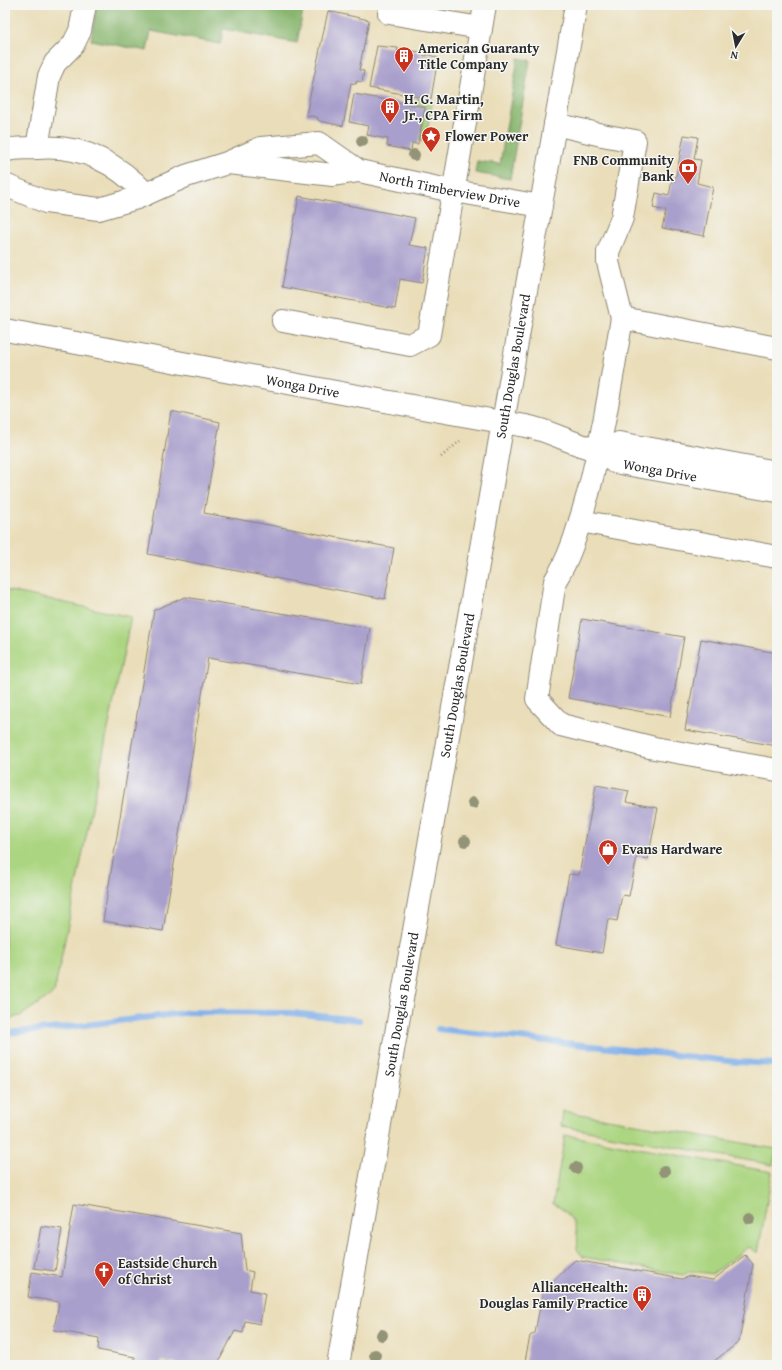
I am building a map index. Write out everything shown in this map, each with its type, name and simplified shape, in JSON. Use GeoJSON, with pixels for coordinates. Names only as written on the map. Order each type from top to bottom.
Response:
{"type":"FeatureCollection","features":[{"type":"Feature","properties":{"kind":"main road"},"geometry":{"type":"LineString","coordinates":[[37,148],[49,76],[55,63],[73,45],[80,31],[85,5]]}},
{"type":"Feature","properties":{"kind":"main road"},"geometry":{"type":"LineString","coordinates":[[283,321],[410,345],[429,335],[485,5]]}},
{"type":"Feature","properties":{"kind":"main road","name":"South Douglas Boulevard"},"geometry":{"type":"LineString","coordinates":[[338,1365],[576,5]]}},
{"type":"Feature","properties":{"kind":"main road"},"geometry":{"type":"LineString","coordinates":[[389,13],[481,28]]}},
{"type":"Feature","properties":{"kind":"main road"},"geometry":{"type":"LineString","coordinates":[[555,124],[635,141],[622,218],[608,252],[608,262],[622,318],[602,451],[565,565],[555,581],[537,699],[561,725],[654,748],[777,770]]}},
{"type":"Feature","properties":{"kind":"main road","name":"North Timberview Drive"},"geometry":{"type":"LineString","coordinates":[[5,185],[46,202],[99,209],[146,194],[186,176],[227,163],[261,148],[319,143],[359,171]]}},
{"type":"Feature","properties":{"kind":"main road"},"geometry":{"type":"LineString","coordinates":[[5,151],[11,149],[37,148],[69,149],[99,157],[129,176],[146,194]]}},
{"type":"Feature","properties":{"kind":"main road","name":"North Timberview Drive"},"geometry":{"type":"LineString","coordinates":[[227,163],[333,175],[359,171],[541,206]]}},
{"type":"Feature","properties":{"kind":"main road"},"geometry":{"type":"LineString","coordinates":[[622,318],[777,348]]}},
{"type":"Feature","properties":{"kind":"main road","name":"Wonga Drive"},"geometry":{"type":"LineString","coordinates":[[5,330],[278,382],[542,429],[602,451],[614,462],[777,491]]}},
{"type":"Feature","properties":{"kind":"main road","name":"Wonga Drive"},"geometry":{"type":"LineString","coordinates":[[602,451],[619,443],[777,472]]}},
{"type":"Feature","properties":{"kind":"main road"},"geometry":{"type":"LineString","coordinates":[[580,521],[777,557]]}},
{"type":"Feature","properties":{"kind":"path"},"geometry":{"type":"LineString","coordinates":[[441,457],[460,441]]}},
{"type":"Feature","properties":{"kind":"green space"},"geometry":{"type":"Polygon","coordinates":[[[97,5],[304,5],[297,43],[223,29],[220,44],[151,31],[147,51],[91,40],[97,5]]]}},
{"type":"Feature","properties":{"kind":"green space"},"geometry":{"type":"Polygon","coordinates":[[[518,58],[530,60],[510,179],[475,173],[477,161],[500,164],[518,58]]]}},
{"type":"Feature","properties":{"kind":"green space"},"geometry":{"type":"Polygon","coordinates":[[[417,98],[432,101],[425,142],[420,141],[426,106],[416,104],[417,98]]]}},
{"type":"Feature","properties":{"kind":"green space"},"geometry":{"type":"Polygon","coordinates":[[[5,590],[131,617],[54,993],[20,1016],[5,1020],[5,590]]]}},
{"type":"Feature","properties":{"kind":"green space"},"geometry":{"type":"Polygon","coordinates":[[[563,1111],[776,1149],[773,1165],[561,1126],[563,1111]]]}},
{"type":"Feature","properties":{"kind":"green space"},"geometry":{"type":"Polygon","coordinates":[[[565,1135],[772,1172],[758,1253],[749,1247],[712,1274],[691,1271],[683,1275],[583,1257],[577,1249],[577,1234],[573,1222],[565,1212],[553,1204],[565,1135]]]}},
{"type":"Feature","properties":{"kind":"building"},"geometry":{"type":"Polygon","coordinates":[[[328,11],[369,20],[359,70],[364,71],[362,82],[357,81],[356,84],[351,83],[343,126],[319,121],[317,117],[306,115],[328,11]]]}},
{"type":"Feature","properties":{"kind":"building","name":"American Guaranty Title Company"},"geometry":{"type":"Polygon","coordinates":[[[377,46],[398,48],[397,51],[400,51],[400,49],[420,52],[420,55],[427,56],[427,54],[438,58],[431,99],[369,88],[377,46]]]}},
{"type":"Feature","properties":{"kind":"building","name":"H. G. Martin, Jr., CPA Firm"},"geometry":{"type":"Polygon","coordinates":[[[354,94],[425,107],[418,144],[412,143],[411,151],[387,146],[388,139],[367,135],[369,126],[349,122],[354,94]]]}},
{"type":"Feature","properties":{"kind":"building","name":"FNB Community Bank"},"geometry":{"type":"Polygon","coordinates":[[[684,135],[698,137],[694,159],[701,160],[697,183],[713,187],[704,236],[662,228],[666,211],[653,208],[656,193],[669,196],[672,180],[675,181],[684,135]]]}},
{"type":"Feature","properties":{"kind":"building"},"geometry":{"type":"Polygon","coordinates":[[[299,196],[415,218],[409,245],[428,248],[422,283],[400,279],[395,309],[282,287],[299,196]]]}},
{"type":"Feature","properties":{"kind":"building"},"geometry":{"type":"Polygon","coordinates":[[[171,411],[220,422],[204,513],[394,548],[385,599],[148,554],[171,411]]]}},
{"type":"Feature","properties":{"kind":"building"},"geometry":{"type":"Polygon","coordinates":[[[185,597],[370,628],[361,684],[208,658],[163,931],[103,921],[154,610],[185,597]]]}},
{"type":"Feature","properties":{"kind":"building"},"geometry":{"type":"Polygon","coordinates":[[[582,619],[684,637],[670,717],[568,698],[582,619]]]}},
{"type":"Feature","properties":{"kind":"building"},"geometry":{"type":"Polygon","coordinates":[[[701,639],[777,653],[777,746],[685,730],[701,639]]]}},
{"type":"Feature","properties":{"kind":"building","name":"Evans Hardware"},"geometry":{"type":"Polygon","coordinates":[[[596,785],[629,791],[626,802],[658,808],[648,859],[637,857],[629,896],[622,895],[617,921],[608,919],[602,953],[556,945],[569,874],[579,875],[596,785]]]}},
{"type":"Feature","properties":{"kind":"building"},"geometry":{"type":"Polygon","coordinates":[[[74,1204],[241,1233],[245,1270],[253,1272],[250,1290],[265,1293],[260,1324],[245,1321],[243,1333],[235,1331],[217,1365],[182,1365],[161,1361],[160,1365],[134,1365],[135,1357],[98,1350],[99,1338],[54,1330],[59,1302],[28,1297],[32,1272],[62,1277],[74,1204]]]}},
{"type":"Feature","properties":{"kind":"building"},"geometry":{"type":"Polygon","coordinates":[[[41,1226],[62,1229],[55,1271],[34,1268],[41,1226]]]}},
{"type":"Feature","properties":{"kind":"building","name":"AllianceHealth: Douglas Family Practice"},"geometry":{"type":"Polygon","coordinates":[[[745,1255],[753,1264],[739,1342],[709,1365],[541,1365],[525,1361],[530,1336],[535,1333],[543,1291],[575,1260],[682,1279],[689,1276],[713,1280],[745,1255]]]}},
{"type":"Feature","properties":{"kind":"waterway"},"geometry":{"type":"LineString","coordinates":[[5,1033],[61,1028],[191,1012],[291,1013],[359,1020]]}},
{"type":"Feature","properties":{"kind":"waterway"},"geometry":{"type":"LineString","coordinates":[[438,1029],[737,1062],[777,1064]]}},
{"type":"Feature","properties":{"kind":"place","name":"American Guaranty Title Company"},"geometry":{"type":"Point","coordinates":[404,73]}},
{"type":"Feature","properties":{"kind":"place","name":"H. G. Martin, Jr., CPA Firm"},"geometry":{"type":"Point","coordinates":[390,124]}},
{"type":"Feature","properties":{"kind":"place","name":"Flower Power"},"geometry":{"type":"Point","coordinates":[431,153]}},
{"type":"Feature","properties":{"kind":"place","name":"FNB Community Bank"},"geometry":{"type":"Point","coordinates":[688,185]}},
{"type":"Feature","properties":{"kind":"place","name":"Evans Hardware"},"geometry":{"type":"Point","coordinates":[608,866]}},
{"type":"Feature","properties":{"kind":"place","name":"Eastside Church of Christ"},"geometry":{"type":"Point","coordinates":[104,1288]}},
{"type":"Feature","properties":{"kind":"place","name":"AllianceHealth: Douglas Family Practice"},"geometry":{"type":"Point","coordinates":[642,1312]}}]}
